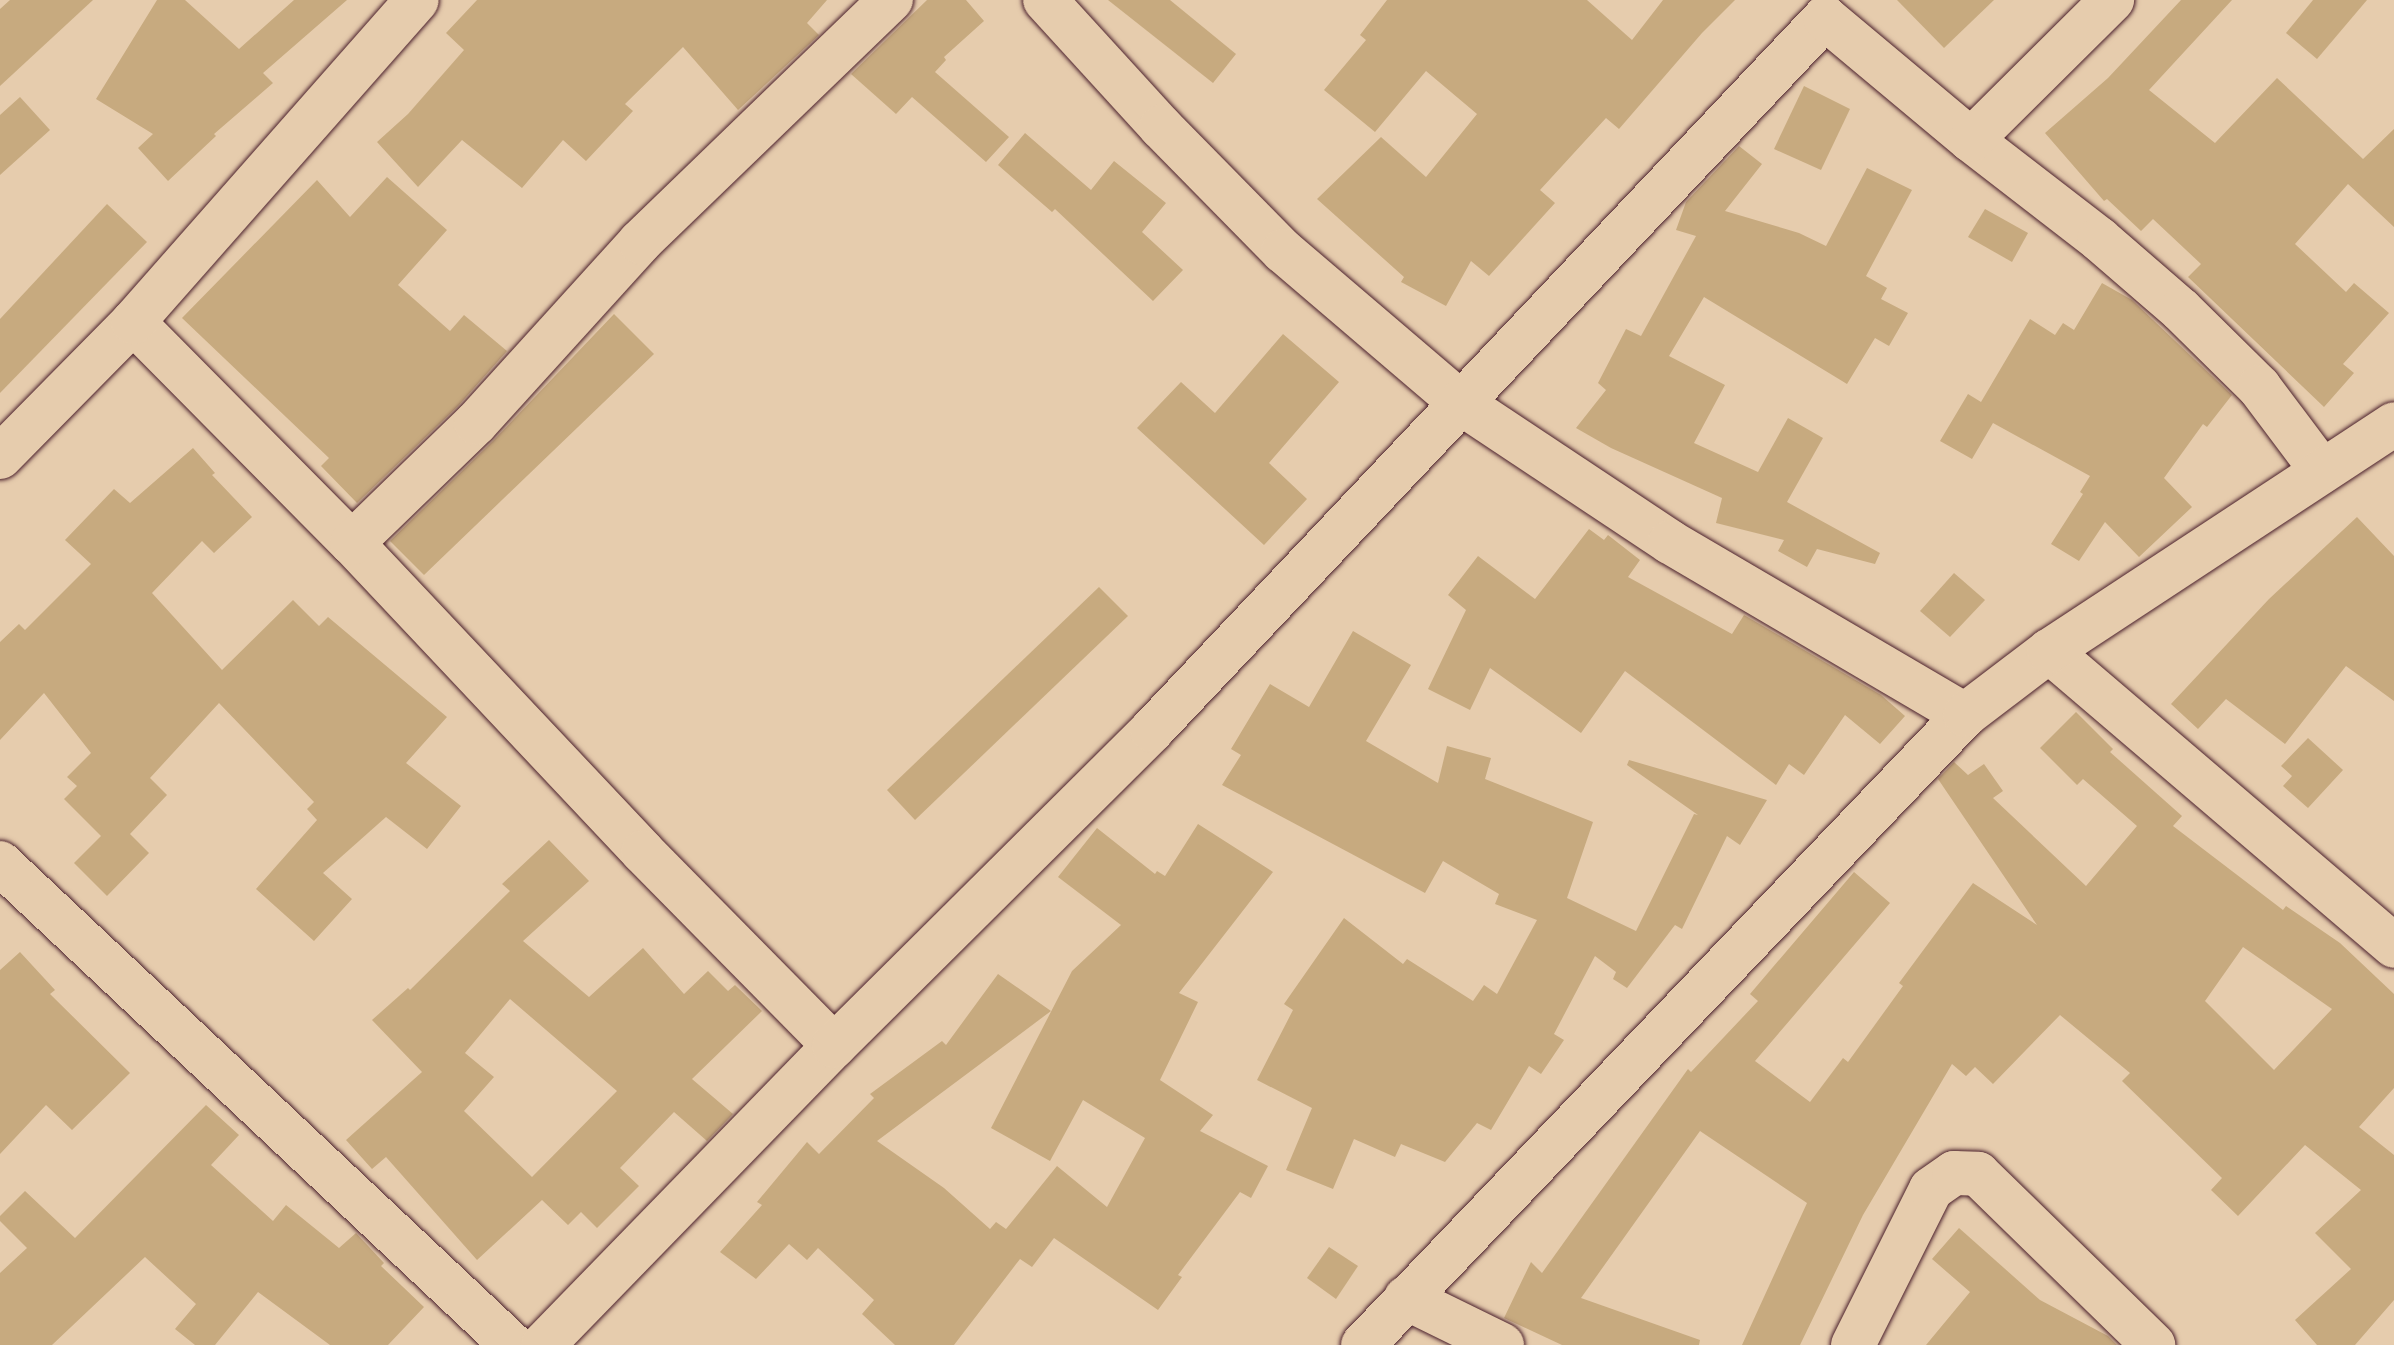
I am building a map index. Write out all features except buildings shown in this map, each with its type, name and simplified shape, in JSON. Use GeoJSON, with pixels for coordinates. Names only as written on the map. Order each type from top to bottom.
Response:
{"type":"FeatureCollection","features":[{"type":"Feature","properties":{"kind":"street"},"geometry":{"type":"LineString","coordinates":[[0,457],[133,322],[417,0]]}},
{"type":"Feature","properties":{"kind":"street"},"geometry":{"type":"LineString","coordinates":[[352,543],[476,423],[640,242],[891,0]]}},
{"type":"Feature","properties":{"kind":"street"},"geometry":{"type":"LineString","coordinates":[[1045,0],[1161,127],[1283,251],[1461,403],[1670,542],[1965,715]]}},
{"type":"Feature","properties":{"kind":"street"},"geometry":{"type":"LineString","coordinates":[[1971,140],[2112,0]]}},
{"type":"Feature","properties":{"kind":"street"},"geometry":{"type":"LineString","coordinates":[[543,1345],[834,1046],[1152,730],[1461,403],[1816,9],[1971,140],[2099,239],[2181,310],[2259,387],[2322,471]]}},
{"type":"Feature","properties":{"kind":"street"},"geometry":{"type":"LineString","coordinates":[[133,322],[352,543],[643,852],[834,1046]]}},
{"type":"Feature","properties":{"kind":"street"},"geometry":{"type":"LineString","coordinates":[[1363,1345],[1965,715],[2049,651],[2394,424]]}},
{"type":"Feature","properties":{"kind":"street"},"geometry":{"type":"LineString","coordinates":[[2049,651],[2394,946]]}},
{"type":"Feature","properties":{"kind":"street"},"geometry":{"type":"LineString","coordinates":[[0,863],[512,1345]]}},
{"type":"Feature","properties":{"kind":"street"},"geometry":{"type":"LineString","coordinates":[[1853,1345],[1931,1189],[1954,1173],[1978,1174],[2153,1345]]}},
{"type":"Feature","properties":{"kind":"street"},"geometry":{"type":"LineString","coordinates":[[1406,1298],[1502,1345]]}}]}
